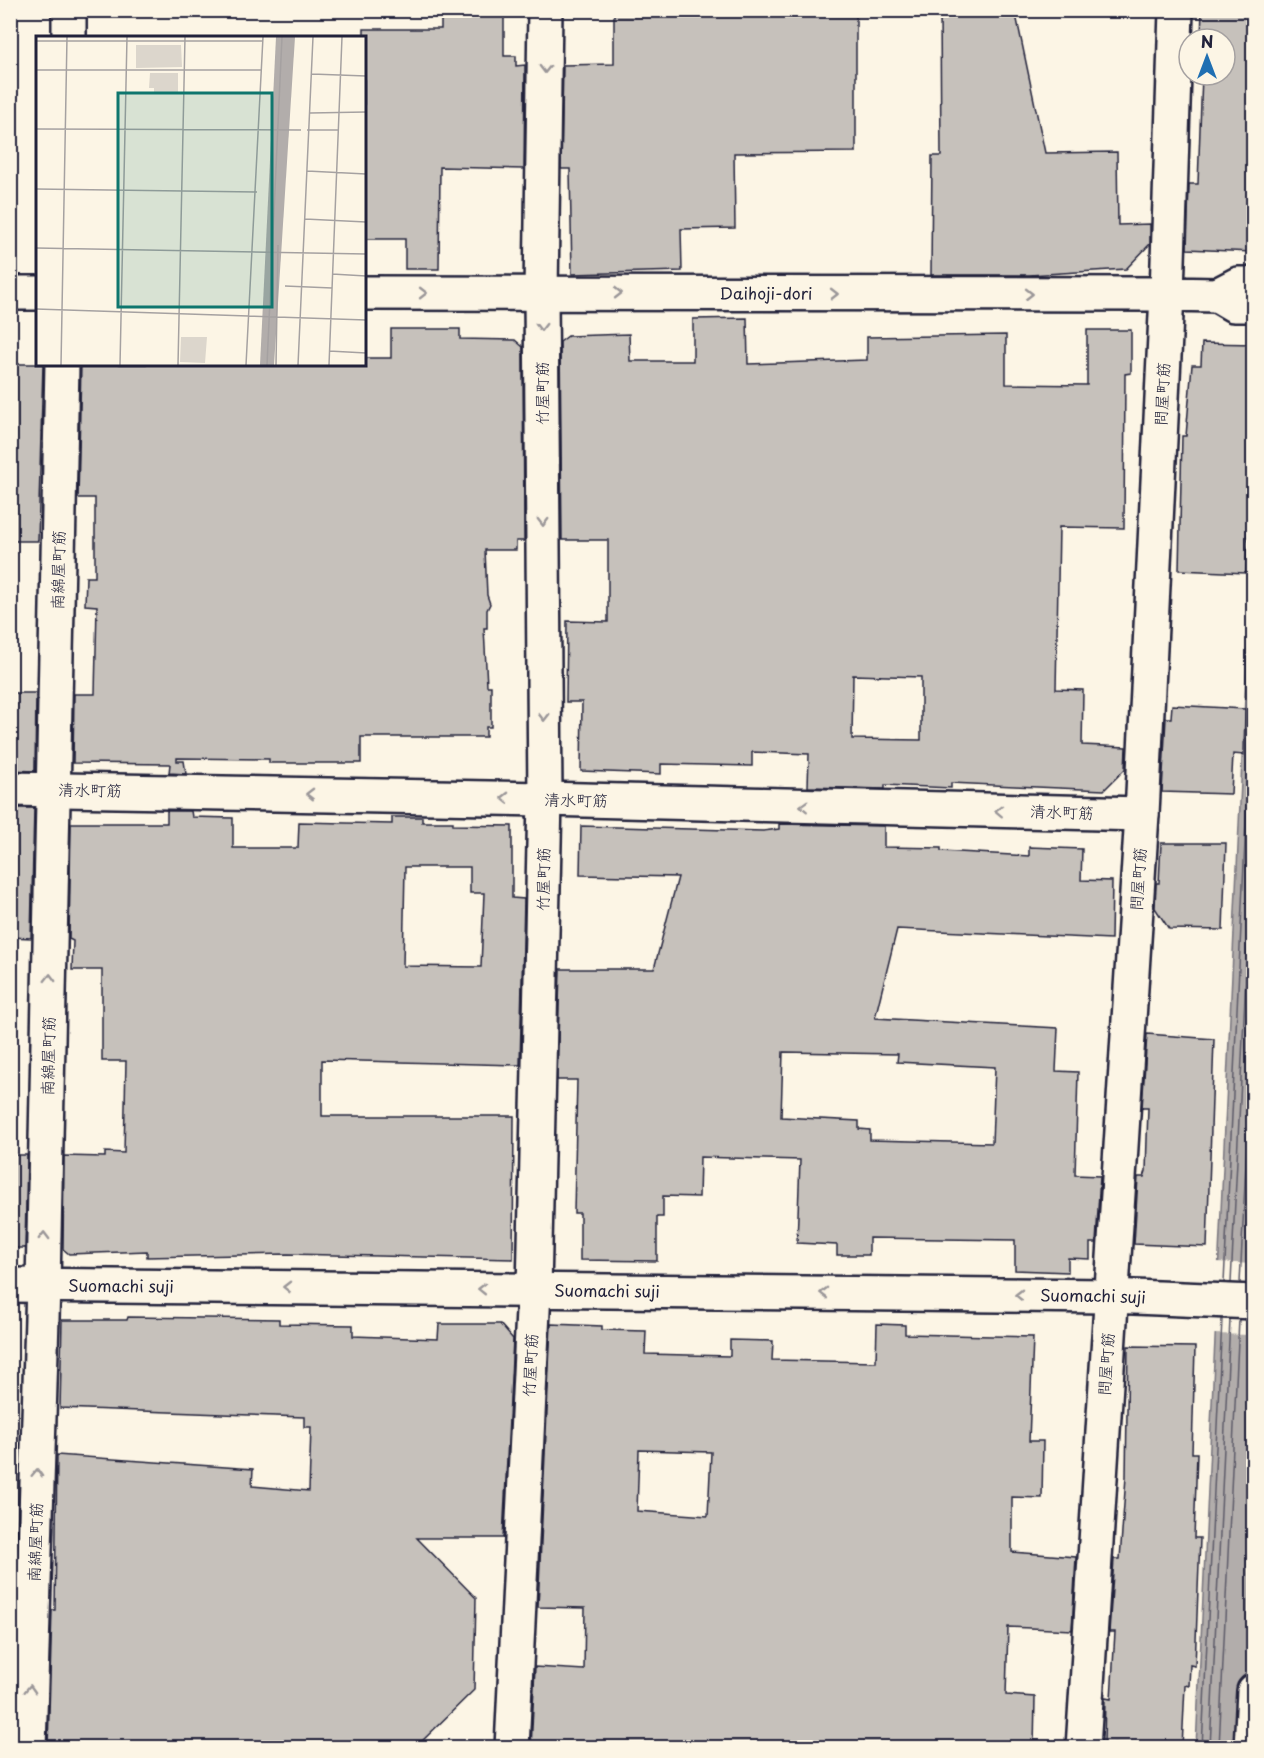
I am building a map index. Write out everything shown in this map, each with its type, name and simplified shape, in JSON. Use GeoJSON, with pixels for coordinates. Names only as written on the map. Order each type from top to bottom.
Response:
{"type":"FeatureCollection","features":[{"type":"Feature","properties":{"kind":"main road"},"geometry":{"type":"LineString","coordinates":[[69,10],[69,36]]}},
{"type":"Feature","properties":{"kind":"main road","name":"竹屋町筋"},"geometry":{"type":"LineString","coordinates":[[512,1748],[534,1290],[545,799],[541,293],[545,10]]}},
{"type":"Feature","properties":{"kind":"main road","name":"問屋町筋"},"geometry":{"type":"LineString","coordinates":[[1083,1748],[1142,814],[1167,294],[1176,10]]}},
{"type":"Feature","properties":{"kind":"main road"},"geometry":{"type":"LineString","coordinates":[[1254,284],[1238,284],[1218,295],[1234,305],[1254,305]]}},
{"type":"Feature","properties":{"kind":"main road"},"geometry":{"type":"LineString","coordinates":[[10,293],[36,293]]}},
{"type":"Feature","properties":{"kind":"main road","name":"Daihoji-dori"},"geometry":{"type":"LineString","coordinates":[[366,293],[1218,295]]}},
{"type":"Feature","properties":{"kind":"main road","name":"南綿屋町筋"},"geometry":{"type":"LineString","coordinates":[[28,1748],[43,1285],[62,366]]}},
{"type":"Feature","properties":{"kind":"main road","name":"清水町筋"},"geometry":{"type":"LineString","coordinates":[[10,789],[545,799],[1142,814]]}},
{"type":"Feature","properties":{"kind":"main road","name":"Suomachi suji"},"geometry":{"type":"LineString","coordinates":[[10,1285],[1110,1296],[1254,1302]]}},
{"type":"Feature","properties":{"kind":"main road"},"geometry":{"type":"LineString","coordinates":[[1251,1748],[1254,1691]]}},
{"type":"Feature","properties":{"kind":"water"},"geometry":{"type":"Polygon","coordinates":[[[1253,525],[1254,1747],[1196,1747],[1253,525]]]}},
{"type":"Feature","properties":{"kind":"pier"},"geometry":{"type":"Polygon","coordinates":[[[1216,1262],[1253,1264],[1253,1335],[1213,1334],[1216,1262]]]}},
{"type":"Feature","properties":{"kind":"building"},"geometry":{"type":"Polygon","coordinates":[[[441,10],[504,10],[504,56],[516,56],[516,66],[525,65],[524,169],[440,167],[439,269],[405,269],[405,239],[366,239],[366,36],[364,36],[364,29],[441,29],[441,10]]]}},
{"type":"Feature","properties":{"kind":"building"},"geometry":{"type":"Polygon","coordinates":[[[614,10],[856,10],[856,152],[734,153],[735,228],[681,229],[682,271],[572,274],[570,169],[561,169],[563,65],[614,64],[614,10]]]}},
{"type":"Feature","properties":{"kind":"building"},"geometry":{"type":"Polygon","coordinates":[[[940,10],[1015,10],[1045,153],[1117,152],[1118,225],[1150,224],[1150,244],[1126,269],[1029,275],[931,275],[932,156],[941,156],[940,10]]]}},
{"type":"Feature","properties":{"kind":"building"},"geometry":{"type":"Polygon","coordinates":[[[1202,10],[1254,10],[1252,252],[1187,249],[1189,184],[1198,184],[1202,87],[1237,87],[1237,27],[1201,27],[1202,10]]]}},
{"type":"Feature","properties":{"kind":"building"},"geometry":{"type":"Polygon","coordinates":[[[747,318],[748,364],[867,360],[867,337],[1006,335],[1006,384],[1087,385],[1087,330],[1131,330],[1131,373],[1125,374],[1124,528],[1059,527],[1056,689],[1083,690],[1082,745],[1126,747],[1125,769],[1104,790],[951,783],[951,788],[885,785],[885,789],[808,787],[809,754],[752,752],[752,766],[661,764],[661,774],[581,771],[582,702],[566,702],[567,621],[608,622],[608,540],[562,540],[560,342],[568,336],[629,334],[630,361],[693,361],[693,319],[747,318]],[[853,675],[852,739],[921,740],[921,677],[853,675]]]}},
{"type":"Feature","properties":{"kind":"building"},"geometry":{"type":"Polygon","coordinates":[[[391,329],[460,329],[460,339],[515,340],[523,347],[524,541],[516,541],[516,550],[485,550],[487,595],[490,604],[487,610],[487,628],[484,628],[487,686],[491,686],[491,727],[486,727],[486,737],[361,737],[361,763],[269,763],[269,759],[177,758],[177,761],[184,761],[186,774],[169,773],[170,764],[73,763],[74,694],[95,694],[97,606],[85,605],[86,577],[95,577],[95,498],[78,498],[81,366],[366,366],[366,358],[391,358],[391,329]]]}},
{"type":"Feature","properties":{"kind":"building"},"geometry":{"type":"Polygon","coordinates":[[[1202,343],[1254,344],[1246,573],[1179,570],[1182,436],[1186,436],[1192,365],[1201,365],[1202,343]]]}},
{"type":"Feature","properties":{"kind":"building"},"geometry":{"type":"Polygon","coordinates":[[[10,364],[36,364],[36,366],[43,366],[38,541],[10,541],[10,364]]]}},
{"type":"Feature","properties":{"kind":"building"},"geometry":{"type":"Polygon","coordinates":[[[10,693],[36,693],[35,771],[10,770],[10,693]]]}},
{"type":"Feature","properties":{"kind":"building"},"geometry":{"type":"Polygon","coordinates":[[[1172,705],[1245,709],[1244,755],[1233,754],[1231,794],[1162,792],[1166,718],[1171,718],[1172,705]]]}},
{"type":"Feature","properties":{"kind":"building"},"geometry":{"type":"Polygon","coordinates":[[[10,808],[34,808],[31,938],[10,937],[10,808]]]}},
{"type":"Feature","properties":{"kind":"building"},"geometry":{"type":"Polygon","coordinates":[[[167,811],[191,811],[192,817],[233,818],[233,848],[298,848],[299,822],[392,824],[392,817],[422,817],[422,822],[512,826],[512,898],[524,899],[520,1065],[322,1060],[322,1116],[514,1116],[513,1259],[288,1254],[147,1257],[147,1251],[69,1254],[63,1249],[64,1156],[105,1157],[105,1152],[124,1153],[126,1061],[102,1061],[102,970],[72,970],[73,941],[69,939],[71,823],[167,823],[167,811]],[[405,867],[403,966],[481,967],[484,893],[470,893],[470,867],[405,867]]]}},
{"type":"Feature","properties":{"kind":"building"},"geometry":{"type":"Polygon","coordinates":[[[779,824],[884,826],[884,847],[941,848],[941,851],[1029,856],[1029,847],[1082,849],[1081,880],[1112,881],[1111,939],[897,929],[875,1018],[1058,1028],[1056,1071],[1078,1072],[1075,1175],[1100,1176],[1096,1243],[1090,1243],[1090,1259],[1068,1258],[1068,1272],[1015,1270],[1015,1240],[869,1238],[869,1255],[837,1255],[837,1245],[797,1243],[800,1160],[700,1157],[699,1197],[663,1196],[663,1217],[657,1217],[657,1261],[580,1260],[580,1213],[574,1213],[577,1080],[557,1080],[560,969],[654,969],[678,877],[580,875],[581,826],[763,831],[779,829],[779,824]],[[783,1052],[781,1117],[859,1121],[859,1129],[870,1130],[870,1140],[992,1143],[995,1067],[897,1062],[898,1054],[783,1052]]]}},
{"type":"Feature","properties":{"kind":"building"},"geometry":{"type":"Polygon","coordinates":[[[1161,843],[1226,843],[1223,930],[1169,929],[1155,908],[1161,843]]]}},
{"type":"Feature","properties":{"kind":"building"},"geometry":{"type":"Polygon","coordinates":[[[1147,1034],[1214,1039],[1207,1247],[1134,1244],[1138,1177],[1144,1177],[1146,1171],[1148,1108],[1142,1108],[1147,1034]]]}},
{"type":"Feature","properties":{"kind":"building"},"geometry":{"type":"Polygon","coordinates":[[[10,1155],[27,1155],[25,1248],[10,1248],[10,1155]]]}},
{"type":"Feature","properties":{"kind":"building"},"geometry":{"type":"Polygon","coordinates":[[[128,1317],[279,1319],[279,1324],[353,1325],[353,1336],[438,1339],[439,1324],[500,1324],[513,1339],[503,1538],[417,1538],[476,1598],[474,1690],[415,1748],[48,1748],[52,1610],[55,1610],[57,1455],[253,1469],[252,1486],[309,1491],[311,1427],[304,1427],[304,1417],[60,1408],[62,1320],[127,1320],[128,1317]]]}},
{"type":"Feature","properties":{"kind":"building"},"geometry":{"type":"Polygon","coordinates":[[[551,1324],[602,1326],[602,1330],[646,1331],[645,1354],[730,1356],[730,1340],[773,1341],[772,1360],[876,1362],[877,1324],[905,1325],[905,1334],[1033,1337],[1029,1441],[1043,1441],[1042,1498],[1012,1497],[1012,1552],[1076,1557],[1072,1630],[1008,1627],[1006,1695],[1035,1697],[1034,1748],[531,1748],[535,1667],[584,1670],[585,1608],[538,1607],[551,1324]],[[639,1450],[637,1511],[708,1516],[711,1452],[639,1450]]]}},
{"type":"Feature","properties":{"kind":"building"},"geometry":{"type":"Polygon","coordinates":[[[1128,1346],[1195,1347],[1192,1453],[1197,1453],[1194,1538],[1200,1538],[1195,1666],[1190,1665],[1189,1686],[1185,1685],[1182,1748],[1104,1744],[1105,1698],[1111,1699],[1115,1632],[1109,1632],[1114,1559],[1120,1559],[1126,1477],[1128,1346]]]}},
{"type":"Feature","properties":{"kind":"building"},"geometry":{"type":"Polygon","coordinates":[[[10,1610],[14,1610],[10,1739],[10,1610]]]}}]}
